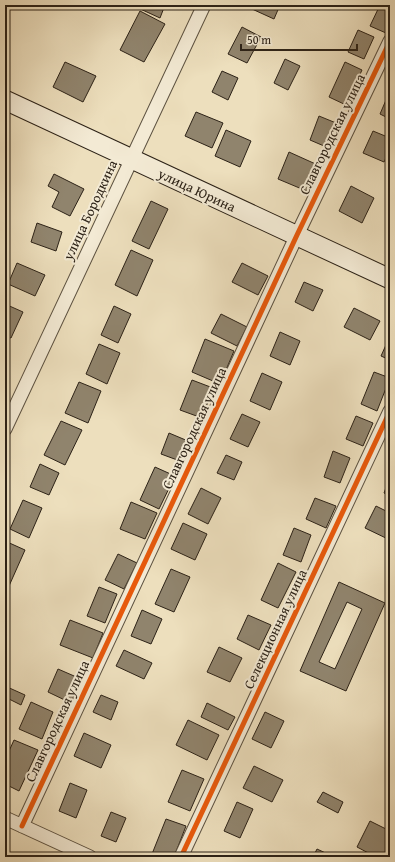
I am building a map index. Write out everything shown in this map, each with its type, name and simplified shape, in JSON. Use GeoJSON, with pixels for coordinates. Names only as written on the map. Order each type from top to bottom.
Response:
{"type":"FeatureCollection","features":[{"type":"Feature","properties":{"kind":"main road","name":"улица Юрина"},"geometry":{"type":"LineString","coordinates":[[5,100],[390,279]]}},
{"type":"Feature","properties":{"kind":"street","name":"улица Бородкина"},"geometry":{"type":"LineString","coordinates":[[5,429],[204,5]]}},
{"type":"Feature","properties":{"kind":"street","name":"Славгородская улица"},"geometry":{"type":"LineString","coordinates":[[22,826],[297,236],[390,41]]}},
{"type":"Feature","properties":{"kind":"street","name":"Селекционная улица"},"geometry":{"type":"LineString","coordinates":[[181,857],[390,411]]}},
{"type":"Feature","properties":{"kind":"street"},"geometry":{"type":"LineString","coordinates":[[5,818],[90,857]]}},
{"type":"Feature","properties":{"kind":"building"},"geometry":{"type":"Polygon","coordinates":[[[137,5],[165,5],[160,18],[136,7],[137,5]]]}},
{"type":"Feature","properties":{"kind":"building"},"geometry":{"type":"Polygon","coordinates":[[[254,5],[280,5],[274,19],[252,9],[254,5]]]}},
{"type":"Feature","properties":{"kind":"building"},"geometry":{"type":"Polygon","coordinates":[[[380,5],[390,8],[390,23],[386,33],[370,26],[380,5]]]}},
{"type":"Feature","properties":{"kind":"building"},"geometry":{"type":"Polygon","coordinates":[[[140,11],[165,24],[144,62],[120,50],[140,11]]]}},
{"type":"Feature","properties":{"kind":"building"},"geometry":{"type":"Polygon","coordinates":[[[242,27],[261,37],[247,63],[228,54],[242,27]]]}},
{"type":"Feature","properties":{"kind":"building"},"geometry":{"type":"Polygon","coordinates":[[[358,30],[374,37],[364,59],[348,52],[358,30]]]}},
{"type":"Feature","properties":{"kind":"building"},"geometry":{"type":"Polygon","coordinates":[[[285,59],[300,66],[288,90],[274,83],[285,59]]]}},
{"type":"Feature","properties":{"kind":"building"},"geometry":{"type":"Polygon","coordinates":[[[65,62],[96,76],[83,102],[53,87],[65,62]]]}},
{"type":"Feature","properties":{"kind":"building"},"geometry":{"type":"Polygon","coordinates":[[[345,62],[362,70],[346,105],[329,97],[345,62]]]}},
{"type":"Feature","properties":{"kind":"building"},"geometry":{"type":"Polygon","coordinates":[[[222,71],[238,78],[228,100],[212,92],[222,71]]]}},
{"type":"Feature","properties":{"kind":"building"},"geometry":{"type":"Polygon","coordinates":[[[390,93],[390,119],[380,114],[390,93]]]}},
{"type":"Feature","properties":{"kind":"building"},"geometry":{"type":"Polygon","coordinates":[[[196,112],[223,123],[212,148],[185,136],[196,112]]]}},
{"type":"Feature","properties":{"kind":"building"},"geometry":{"type":"Polygon","coordinates":[[[319,116],[341,125],[331,149],[310,140],[319,116]]]}},
{"type":"Feature","properties":{"kind":"building"},"geometry":{"type":"Polygon","coordinates":[[[226,130],[251,141],[240,167],[215,156],[226,130]]]}},
{"type":"Feature","properties":{"kind":"building"},"geometry":{"type":"Polygon","coordinates":[[[373,131],[390,138],[390,150],[384,162],[363,153],[373,131]]]}},
{"type":"Feature","properties":{"kind":"building"},"geometry":{"type":"Polygon","coordinates":[[[289,152],[320,166],[309,192],[278,179],[289,152]]]}},
{"type":"Feature","properties":{"kind":"building"},"geometry":{"type":"Polygon","coordinates":[[[54,174],[84,189],[70,216],[52,207],[59,192],[48,186],[54,174]]]}},
{"type":"Feature","properties":{"kind":"building"},"geometry":{"type":"Polygon","coordinates":[[[351,186],[374,198],[362,223],[339,211],[351,186]]]}},
{"type":"Feature","properties":{"kind":"building"},"geometry":{"type":"Polygon","coordinates":[[[151,201],[168,209],[149,249],[132,241],[151,201]]]}},
{"type":"Feature","properties":{"kind":"building"},"geometry":{"type":"Polygon","coordinates":[[[37,223],[62,232],[56,251],[31,242],[37,223]]]}},
{"type":"Feature","properties":{"kind":"building"},"geometry":{"type":"Polygon","coordinates":[[[131,250],[153,260],[137,296],[115,285],[131,250]]]}},
{"type":"Feature","properties":{"kind":"building"},"geometry":{"type":"Polygon","coordinates":[[[17,263],[45,275],[35,296],[8,284],[17,263]]]}},
{"type":"Feature","properties":{"kind":"building"},"geometry":{"type":"Polygon","coordinates":[[[242,263],[268,276],[258,295],[232,282],[242,263]]]}},
{"type":"Feature","properties":{"kind":"building"},"geometry":{"type":"Polygon","coordinates":[[[304,282],[323,290],[313,311],[295,302],[304,282]]]}},
{"type":"Feature","properties":{"kind":"building"},"geometry":{"type":"Polygon","coordinates":[[[5,304],[23,312],[11,338],[5,336],[5,304]]]}},
{"type":"Feature","properties":{"kind":"building"},"geometry":{"type":"Polygon","coordinates":[[[114,306],[131,314],[118,343],[101,335],[114,306]]]}},
{"type":"Feature","properties":{"kind":"building"},"geometry":{"type":"Polygon","coordinates":[[[354,308],[380,321],[370,340],[344,327],[354,308]]]}},
{"type":"Feature","properties":{"kind":"building"},"geometry":{"type":"Polygon","coordinates":[[[221,314],[247,327],[237,346],[211,333],[221,314]]]}},
{"type":"Feature","properties":{"kind":"building"},"geometry":{"type":"Polygon","coordinates":[[[280,332],[300,341],[290,365],[270,356],[280,332]]]}},
{"type":"Feature","properties":{"kind":"building"},"geometry":{"type":"Polygon","coordinates":[[[390,336],[390,360],[381,356],[390,336]]]}},
{"type":"Feature","properties":{"kind":"building"},"geometry":{"type":"Polygon","coordinates":[[[205,339],[234,351],[220,384],[192,372],[205,339]]]}},
{"type":"Feature","properties":{"kind":"building"},"geometry":{"type":"Polygon","coordinates":[[[99,344],[120,353],[107,384],[86,374],[99,344]]]}},
{"type":"Feature","properties":{"kind":"building"},"geometry":{"type":"Polygon","coordinates":[[[374,372],[390,378],[377,411],[361,404],[374,372]]]}},
{"type":"Feature","properties":{"kind":"building"},"geometry":{"type":"Polygon","coordinates":[[[262,373],[282,382],[270,410],[250,401],[262,373]]]}},
{"type":"Feature","properties":{"kind":"building"},"geometry":{"type":"Polygon","coordinates":[[[192,380],[213,388],[202,418],[180,410],[192,380]]]}},
{"type":"Feature","properties":{"kind":"building"},"geometry":{"type":"Polygon","coordinates":[[[79,382],[101,391],[88,423],[65,413],[79,382]]]}},
{"type":"Feature","properties":{"kind":"building"},"geometry":{"type":"Polygon","coordinates":[[[242,414],[260,422],[248,447],[230,439],[242,414]]]}},
{"type":"Feature","properties":{"kind":"building"},"geometry":{"type":"Polygon","coordinates":[[[356,416],[373,423],[363,446],[346,439],[356,416]]]}},
{"type":"Feature","properties":{"kind":"building"},"geometry":{"type":"Polygon","coordinates":[[[61,421],[82,430],[65,465],[44,455],[61,421]]]}},
{"type":"Feature","properties":{"kind":"building"},"geometry":{"type":"Polygon","coordinates":[[[169,433],[188,441],[180,461],[161,454],[169,433]]]}},
{"type":"Feature","properties":{"kind":"building"},"geometry":{"type":"Polygon","coordinates":[[[333,451],[350,458],[340,483],[324,477],[333,451]]]}},
{"type":"Feature","properties":{"kind":"building"},"geometry":{"type":"Polygon","coordinates":[[[226,455],[242,462],[234,480],[217,473],[226,455]]]}},
{"type":"Feature","properties":{"kind":"building"},"geometry":{"type":"Polygon","coordinates":[[[40,464],[59,473],[49,495],[30,487],[40,464]]]}},
{"type":"Feature","properties":{"kind":"building"},"geometry":{"type":"Polygon","coordinates":[[[155,467],[175,476],[159,509],[140,500],[155,467]]]}},
{"type":"Feature","properties":{"kind":"building"},"geometry":{"type":"Polygon","coordinates":[[[390,477],[390,496],[384,493],[390,477]]]}},
{"type":"Feature","properties":{"kind":"building"},"geometry":{"type":"Polygon","coordinates":[[[201,488],[221,498],[208,524],[188,514],[201,488]]]}},
{"type":"Feature","properties":{"kind":"building"},"geometry":{"type":"Polygon","coordinates":[[[315,498],[336,506],[326,528],[306,519],[315,498]]]}},
{"type":"Feature","properties":{"kind":"building"},"geometry":{"type":"Polygon","coordinates":[[[23,500],[42,508],[29,538],[10,529],[23,500]]]}},
{"type":"Feature","properties":{"kind":"building"},"geometry":{"type":"Polygon","coordinates":[[[131,502],[157,513],[145,539],[120,529],[131,502]]]}},
{"type":"Feature","properties":{"kind":"building"},"geometry":{"type":"Polygon","coordinates":[[[376,506],[390,513],[390,540],[365,528],[376,506]]]}},
{"type":"Feature","properties":{"kind":"building"},"geometry":{"type":"Polygon","coordinates":[[[183,523],[207,534],[195,560],[171,549],[183,523]]]}},
{"type":"Feature","properties":{"kind":"building"},"geometry":{"type":"Polygon","coordinates":[[[294,528],[311,535],[301,562],[283,555],[294,528]]]}},
{"type":"Feature","properties":{"kind":"building"},"geometry":{"type":"Polygon","coordinates":[[[5,541],[25,550],[9,586],[5,584],[5,541]]]}},
{"type":"Feature","properties":{"kind":"building"},"geometry":{"type":"Polygon","coordinates":[[[118,554],[137,563],[124,589],[105,580],[118,554]]]}},
{"type":"Feature","properties":{"kind":"building"},"geometry":{"type":"Polygon","coordinates":[[[278,563],[296,572],[278,608],[261,600],[278,563]]]}},
{"type":"Feature","properties":{"kind":"building"},"geometry":{"type":"Polygon","coordinates":[[[171,569],[190,577],[174,612],[155,604],[171,569]]]}},
{"type":"Feature","properties":{"kind":"building"},"geometry":{"type":"Polygon","coordinates":[[[339,582],[385,603],[346,691],[300,671],[339,582]],[[347,602],[319,662],[335,669],[362,609],[347,602]]]}},
{"type":"Feature","properties":{"kind":"building"},"geometry":{"type":"Polygon","coordinates":[[[99,587],[117,594],[105,623],[87,616],[99,587]]]}},
{"type":"Feature","properties":{"kind":"building"},"geometry":{"type":"Polygon","coordinates":[[[142,610],[162,619],[151,644],[131,636],[142,610]]]}},
{"type":"Feature","properties":{"kind":"building"},"geometry":{"type":"Polygon","coordinates":[[[248,615],[271,625],[259,650],[237,639],[248,615]]]}},
{"type":"Feature","properties":{"kind":"building"},"geometry":{"type":"Polygon","coordinates":[[[70,620],[103,633],[93,658],[60,645],[70,620]]]}},
{"type":"Feature","properties":{"kind":"building"},"geometry":{"type":"Polygon","coordinates":[[[219,647],[242,658],[230,682],[207,672],[219,647]]]}},
{"type":"Feature","properties":{"kind":"building"},"geometry":{"type":"Polygon","coordinates":[[[124,650],[152,663],[144,679],[116,666],[124,650]]]}},
{"type":"Feature","properties":{"kind":"building"},"geometry":{"type":"Polygon","coordinates":[[[58,669],[81,679],[71,703],[48,692],[58,669]]]}},
{"type":"Feature","properties":{"kind":"building"},"geometry":{"type":"Polygon","coordinates":[[[5,686],[25,695],[21,705],[5,697],[5,686]]]}},
{"type":"Feature","properties":{"kind":"building"},"geometry":{"type":"Polygon","coordinates":[[[101,695],[118,702],[111,720],[93,712],[101,695]]]}},
{"type":"Feature","properties":{"kind":"building"},"geometry":{"type":"Polygon","coordinates":[[[31,702],[53,712],[42,739],[19,729],[31,702]]]}},
{"type":"Feature","properties":{"kind":"building"},"geometry":{"type":"Polygon","coordinates":[[[207,703],[235,717],[228,730],[201,717],[207,703]]]}},
{"type":"Feature","properties":{"kind":"building"},"geometry":{"type":"Polygon","coordinates":[[[265,712],[284,721],[271,748],[252,739],[265,712]]]}},
{"type":"Feature","properties":{"kind":"building"},"geometry":{"type":"Polygon","coordinates":[[[188,720],[219,735],[207,760],[176,745],[188,720]]]}},
{"type":"Feature","properties":{"kind":"building"},"geometry":{"type":"Polygon","coordinates":[[[84,733],[111,745],[101,768],[74,756],[84,733]]]}},
{"type":"Feature","properties":{"kind":"building"},"geometry":{"type":"Polygon","coordinates":[[[14,740],[38,750],[19,791],[5,784],[5,760],[14,740]]]}},
{"type":"Feature","properties":{"kind":"building"},"geometry":{"type":"Polygon","coordinates":[[[254,766],[283,780],[272,802],[243,788],[254,766]]]}},
{"type":"Feature","properties":{"kind":"building"},"geometry":{"type":"Polygon","coordinates":[[[182,770],[204,779],[190,811],[168,802],[182,770]]]}},
{"type":"Feature","properties":{"kind":"building"},"geometry":{"type":"Polygon","coordinates":[[[70,783],[87,790],[76,818],[59,811],[70,783]]]}},
{"type":"Feature","properties":{"kind":"building"},"geometry":{"type":"Polygon","coordinates":[[[323,792],[343,802],[338,813],[317,802],[323,792]]]}},
{"type":"Feature","properties":{"kind":"building"},"geometry":{"type":"Polygon","coordinates":[[[237,802],[253,809],[240,838],[224,831],[237,802]]]}},
{"type":"Feature","properties":{"kind":"building"},"geometry":{"type":"Polygon","coordinates":[[[111,812],[126,818],[116,842],[101,836],[111,812]]]}},
{"type":"Feature","properties":{"kind":"building"},"geometry":{"type":"Polygon","coordinates":[[[166,819],[186,826],[174,857],[159,857],[152,854],[166,819]]]}},
{"type":"Feature","properties":{"kind":"building"},"geometry":{"type":"Polygon","coordinates":[[[370,821],[390,831],[390,847],[385,857],[376,857],[357,847],[370,821]]]}},
{"type":"Feature","properties":{"kind":"building"},"geometry":{"type":"Polygon","coordinates":[[[317,849],[332,856],[332,857],[313,857],[317,849]]]}},
{"type":"Feature","properties":{"kind":"cycle path"},"geometry":{"type":"LineString","coordinates":[[22,826],[297,235],[390,41]]}},
{"type":"Feature","properties":{"kind":"cycle path"},"geometry":{"type":"LineString","coordinates":[[181,857],[390,411]]}}]}
